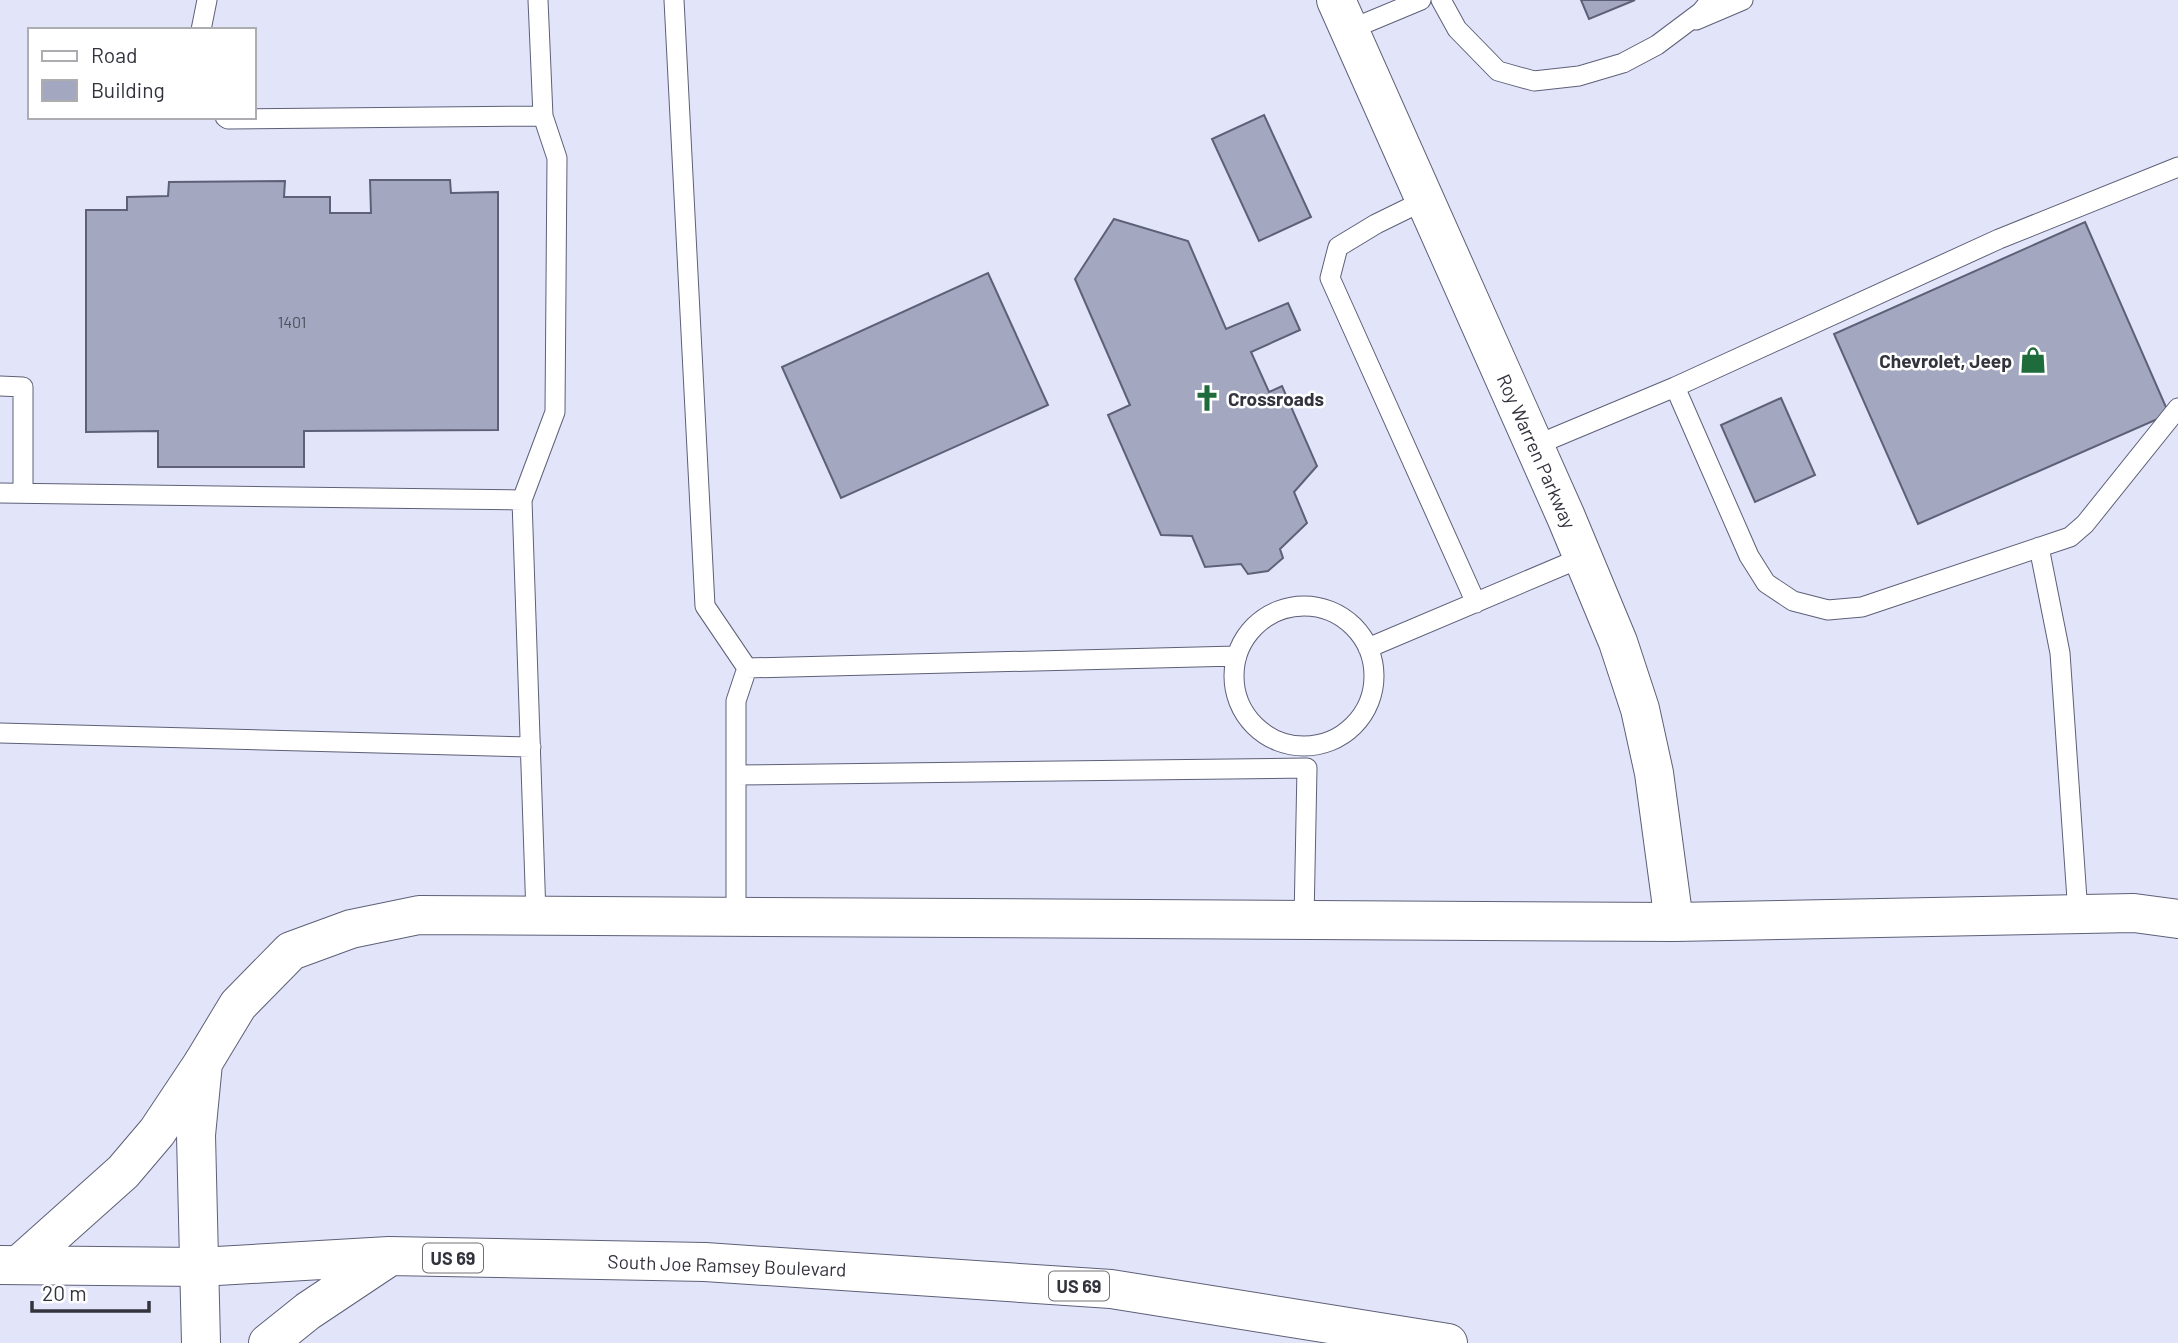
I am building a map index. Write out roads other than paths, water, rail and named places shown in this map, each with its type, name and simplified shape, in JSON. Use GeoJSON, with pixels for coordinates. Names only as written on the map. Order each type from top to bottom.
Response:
{"type":"FeatureCollection","features":[{"type":"Feature","properties":{"kind":"main road","name":"Roy Warren Parkway"},"geometry":{"type":"LineString","coordinates":[[1343,15],[1618,642],[1640,709],[1654,773],[1674,922]]}},
{"type":"Feature","properties":{"kind":"main road"},"geometry":{"type":"LineString","coordinates":[[2134,913],[2178,902]]}},
{"type":"Feature","properties":{"kind":"main road"},"geometry":{"type":"LineString","coordinates":[[10,1265],[122,1172],[157,1132],[238,1004],[291,951],[351,929],[419,915],[1674,922],[2134,913],[2178,919]]}},
{"type":"Feature","properties":{"kind":"main road"},"geometry":{"type":"LineString","coordinates":[[201,1343],[196,1135],[203,1063]]}},
{"type":"Feature","properties":{"kind":"main road"},"geometry":{"type":"LineString","coordinates":[[268,1343],[308,1311],[389,1256]]}},
{"type":"Feature","properties":{"kind":"main road","name":"South Joe Ramsey Boulevard"},"geometry":{"type":"LineString","coordinates":[[10,1265],[200,1267],[389,1256],[705,1262],[1111,1289],[1448,1343]]}},
{"type":"Feature","properties":{"kind":"lane"},"geometry":{"type":"LineString","coordinates":[[201,28],[207,0]]}},
{"type":"Feature","properties":{"kind":"lane"},"geometry":{"type":"LineString","coordinates":[[536,915],[522,500],[555,412],[557,158],[543,116],[538,0]]}},
{"type":"Feature","properties":{"kind":"lane"},"geometry":{"type":"LineString","coordinates":[[674,0],[705,606],[747,668]]}},
{"type":"Feature","properties":{"kind":"lane"},"geometry":{"type":"LineString","coordinates":[[1343,15],[1421,0]]}},
{"type":"Feature","properties":{"kind":"lane"},"geometry":{"type":"LineString","coordinates":[[1441,0],[1457,29],[1498,71],[1534,81],[1579,76],[1623,63],[1657,45],[1711,0]]}},
{"type":"Feature","properties":{"kind":"lane"},"geometry":{"type":"LineString","coordinates":[[1685,24],[1743,0]]}},
{"type":"Feature","properties":{"kind":"lane"},"geometry":{"type":"LineString","coordinates":[[256,119],[543,116]]}},
{"type":"Feature","properties":{"kind":"lane"},"geometry":{"type":"LineString","coordinates":[[1534,446],[1675,387],[1999,239],[2178,167]]}},
{"type":"Feature","properties":{"kind":"lane"},"geometry":{"type":"LineString","coordinates":[[1425,200],[1376,224],[1338,247],[1330,278],[1476,603]]}},
{"type":"Feature","properties":{"kind":"lane"},"geometry":{"type":"LineString","coordinates":[[0,386],[23,387],[23,494]]}},
{"type":"Feature","properties":{"kind":"lane"},"geometry":{"type":"LineString","coordinates":[[1675,387],[1749,556],[1766,583],[1793,601],[1828,610],[1862,607],[2070,537],[2085,524],[2178,408]]}},
{"type":"Feature","properties":{"kind":"lane"},"geometry":{"type":"LineString","coordinates":[[0,493],[522,500]]}},
{"type":"Feature","properties":{"kind":"lane"},"geometry":{"type":"LineString","coordinates":[[2039,547],[2060,653],[2078,914]]}},
{"type":"Feature","properties":{"kind":"lane"},"geometry":{"type":"LineString","coordinates":[[1368,648],[1583,557]]}},
{"type":"Feature","properties":{"kind":"lane"},"geometry":{"type":"LineString","coordinates":[[1309,606],[1328,610],[1345,619],[1358,632],[1368,648],[1374,667],[1368,705],[1358,721],[1343,734],[1326,743],[1288,745],[1270,738],[1255,727],[1243,712],[1236,694],[1234,676],[1237,656],[1245,639],[1257,625],[1272,614],[1309,606]]}},
{"type":"Feature","properties":{"kind":"lane"},"geometry":{"type":"LineString","coordinates":[[747,668],[1237,656]]}},
{"type":"Feature","properties":{"kind":"lane"},"geometry":{"type":"LineString","coordinates":[[736,916],[736,701],[747,668]]}},
{"type":"Feature","properties":{"kind":"lane"},"geometry":{"type":"LineString","coordinates":[[0,733],[531,747]]}},
{"type":"Feature","properties":{"kind":"lane"},"geometry":{"type":"LineString","coordinates":[[1304,920],[1307,746]]}},
{"type":"Feature","properties":{"kind":"lane"},"geometry":{"type":"LineString","coordinates":[[736,775],[1307,768]]}},
{"type":"Feature","properties":{"kind":"place","name":"Chevrolet, Jeep"},"geometry":{"type":"Point","coordinates":[2033,360]}},
{"type":"Feature","properties":{"kind":"place","name":"Crossroads"},"geometry":{"type":"Point","coordinates":[1207,398]}}]}
